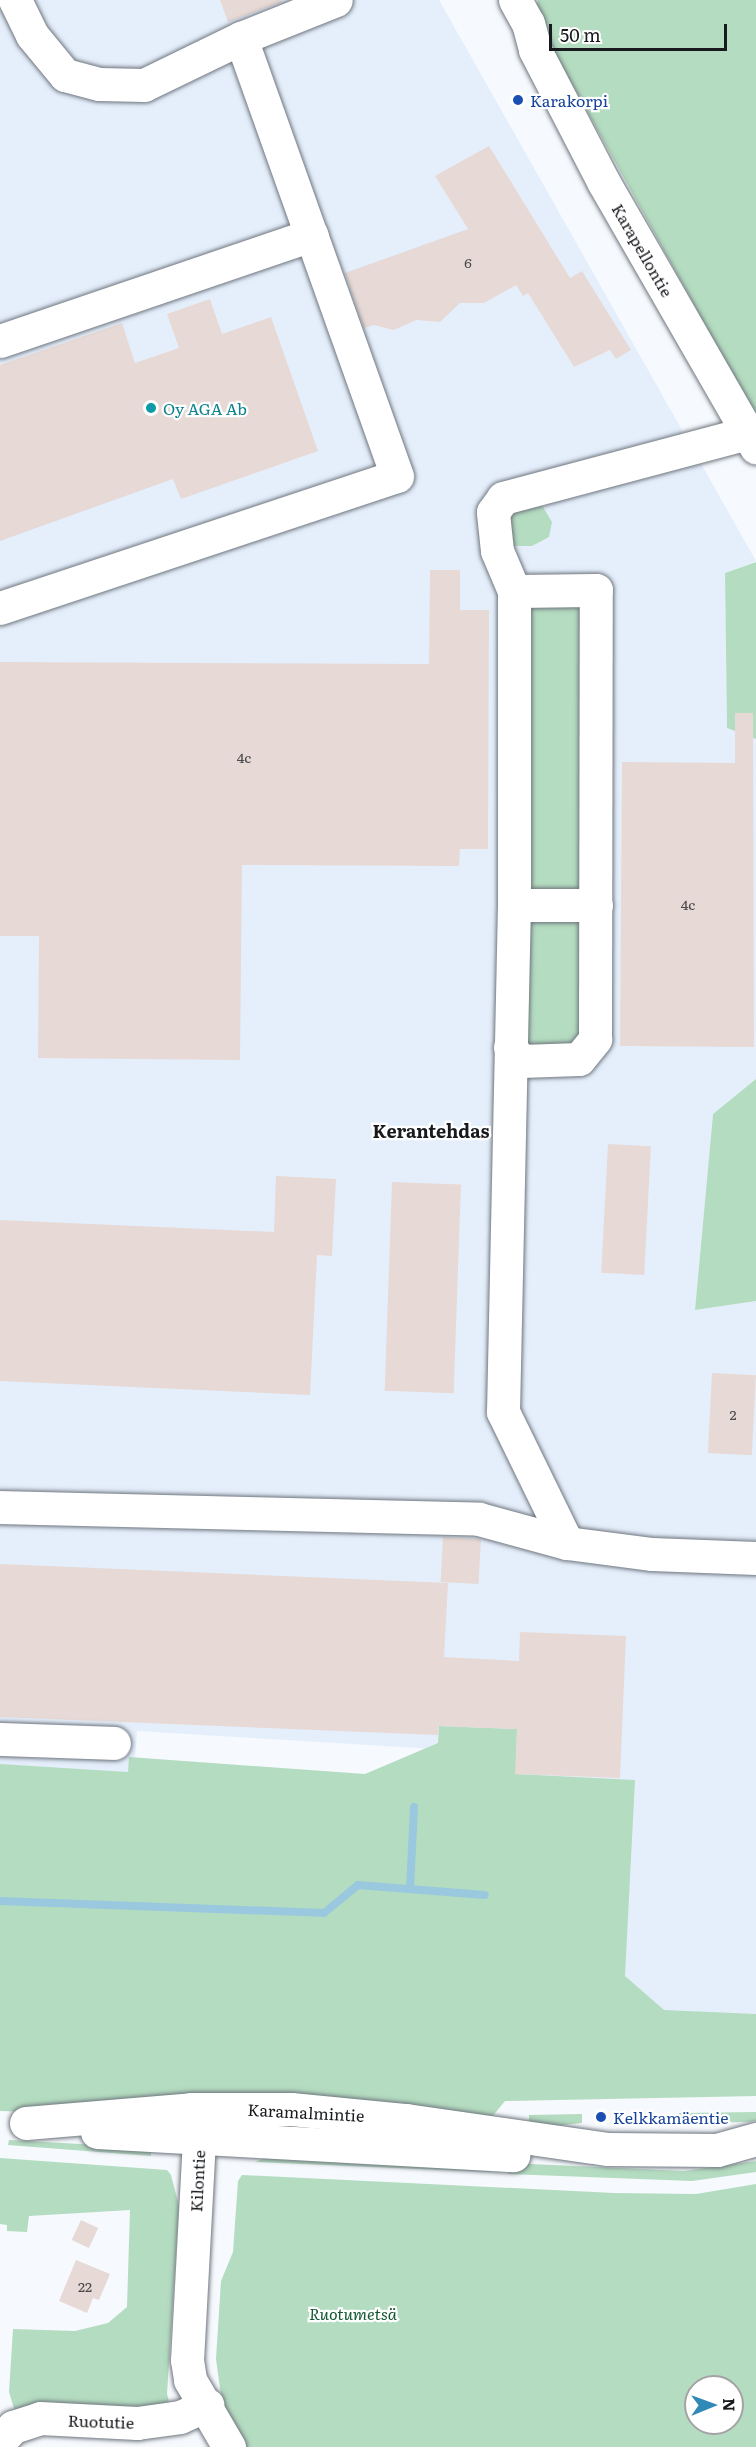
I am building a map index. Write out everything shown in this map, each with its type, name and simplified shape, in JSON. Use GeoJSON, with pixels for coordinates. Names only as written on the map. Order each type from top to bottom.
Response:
{"type":"FeatureCollection","features":[{"type":"Feature","properties":{"kind":"street"},"geometry":{"type":"LineString","coordinates":[[15,0],[32,34],[65,75],[99,84],[144,85],[241,38],[336,0]]}},
{"type":"Feature","properties":{"kind":"street","name":"Karapellontie"},"geometry":{"type":"LineString","coordinates":[[491,0],[510,33],[535,50]]}},
{"type":"Feature","properties":{"kind":"street","name":"Karapellontie"},"geometry":{"type":"LineString","coordinates":[[515,0],[528,22],[535,50],[604,183],[752,440]]}},
{"type":"Feature","properties":{"kind":"street"},"geometry":{"type":"LineString","coordinates":[[0,608],[397,476],[241,38]]}},
{"type":"Feature","properties":{"kind":"street"},"geometry":{"type":"LineString","coordinates":[[0,341],[310,235]]}},
{"type":"Feature","properties":{"kind":"street"},"geometry":{"type":"LineString","coordinates":[[567,1543],[503,1412],[514,905],[514,591],[497,551],[493,512],[502,498],[752,440]]}},
{"type":"Feature","properties":{"kind":"street"},"geometry":{"type":"LineString","coordinates":[[510,1047],[521,1061],[579,1059],[595,1039],[596,590],[514,591]]}},
{"type":"Feature","properties":{"kind":"street"},"geometry":{"type":"LineString","coordinates":[[514,905],[596,905]]}},
{"type":"Feature","properties":{"kind":"street"},"geometry":{"type":"LineString","coordinates":[[0,1507],[479,1519],[567,1543],[652,1554],[756,1558]]}},
{"type":"Feature","properties":{"kind":"street"},"geometry":{"type":"LineString","coordinates":[[0,1739],[114,1743]]}},
{"type":"Feature","properties":{"kind":"street","name":"Karamalmintie"},"geometry":{"type":"LineString","coordinates":[[13,2122],[213,2108],[291,2109],[406,2120],[583,2147]]}},
{"type":"Feature","properties":{"kind":"street","name":"Kilontie"},"geometry":{"type":"LineString","coordinates":[[213,2108],[187,2360],[190,2380],[207,2405],[229,2447]]}},
{"type":"Feature","properties":{"kind":"street","name":"Karamalmintie"},"geometry":{"type":"LineString","coordinates":[[13,2122],[123,2136],[293,2140],[500,2155],[583,2147],[705,2150],[756,2139]]}},
{"type":"Feature","properties":{"kind":"street","name":"Ruotutie"},"geometry":{"type":"LineString","coordinates":[[0,2441],[13,2427],[40,2418],[137,2423],[180,2417],[207,2405]]}},
{"type":"Feature","properties":{"kind":"shaded area"},"geometry":{"type":"Polygon","coordinates":[[[0,0],[439,0],[756,561],[725,573],[727,728],[756,739],[756,1079],[713,1114],[695,1310],[756,1301],[756,2026],[663,2017],[619,1980],[434,1749],[137,1731],[134,1774],[0,1770],[0,0]]]}},
{"type":"Feature","properties":{"kind":"green space"},"geometry":{"type":"Polygon","coordinates":[[[538,0],[756,0],[756,417],[534,15],[538,0]]]}},
{"type":"Feature","properties":{"kind":"green space"},"geometry":{"type":"Polygon","coordinates":[[[540,502],[552,522],[549,537],[532,546],[514,546],[510,517],[517,506],[540,502]]]}},
{"type":"Feature","properties":{"kind":"green space"},"geometry":{"type":"Polygon","coordinates":[[[756,562],[756,739],[727,728],[725,573],[756,562]]]}},
{"type":"Feature","properties":{"kind":"green space"},"geometry":{"type":"Polygon","coordinates":[[[528,596],[583,596],[583,893],[528,893],[528,596]]]}},
{"type":"Feature","properties":{"kind":"green space"},"geometry":{"type":"Polygon","coordinates":[[[524,913],[580,913],[580,1045],[524,1045],[524,913]]]}},
{"type":"Feature","properties":{"kind":"green space"},"geometry":{"type":"Polygon","coordinates":[[[756,1079],[756,1301],[695,1310],[713,1114],[756,1079]]]}},
{"type":"Feature","properties":{"kind":"green space"},"geometry":{"type":"Polygon","coordinates":[[[439,1726],[517,1729],[516,1774],[635,1780],[625,1976],[664,2010],[756,2014],[756,2096],[505,2101],[487,2123],[0,2111],[0,1764],[128,1772],[129,1757],[365,1774],[438,1743],[439,1726]]]}},
{"type":"Feature","properties":{"kind":"green space"},"geometry":{"type":"Polygon","coordinates":[[[756,2112],[756,2121],[679,2123],[679,2113],[756,2112]]]}},
{"type":"Feature","properties":{"kind":"green space"},"geometry":{"type":"Polygon","coordinates":[[[582,2114],[582,2123],[529,2129],[529,2115],[582,2114]]]}},
{"type":"Feature","properties":{"kind":"green space"},"geometry":{"type":"Polygon","coordinates":[[[9,2140],[151,2148],[151,2156],[8,2145],[9,2140]]]}},
{"type":"Feature","properties":{"kind":"green space"},"geometry":{"type":"Polygon","coordinates":[[[270,2156],[491,2162],[491,2172],[255,2162],[270,2156]]]}},
{"type":"Feature","properties":{"kind":"green space"},"geometry":{"type":"Polygon","coordinates":[[[0,2158],[167,2170],[171,2175],[179,2206],[167,2394],[171,2409],[16,2415],[9,2392],[13,2329],[75,2331],[108,2323],[127,2307],[130,2210],[29,2216],[27,2232],[7,2231],[7,2225],[0,2224],[0,2158]]]}},
{"type":"Feature","properties":{"kind":"green space"},"geometry":{"type":"Polygon","coordinates":[[[756,2161],[756,2172],[692,2181],[508,2174],[509,2163],[684,2171],[756,2161]]]}},
{"type":"Feature","properties":{"kind":"green space","name":"Ruotumetsä"},"geometry":{"type":"Polygon","coordinates":[[[242,2175],[614,2193],[696,2194],[756,2184],[756,2447],[245,2447],[222,2403],[216,2359],[221,2281],[233,2252],[238,2181],[242,2175]]]}},
{"type":"Feature","properties":{"kind":"building"},"geometry":{"type":"Polygon","coordinates":[[[220,0],[281,0],[282,2],[228,22],[220,0]]]}},
{"type":"Feature","properties":{"kind":"building"},"geometry":{"type":"Polygon","coordinates":[[[489,146],[570,278],[582,271],[631,350],[616,359],[610,350],[574,367],[528,293],[523,296],[516,285],[484,303],[460,303],[440,322],[416,320],[394,330],[374,325],[364,328],[345,273],[468,229],[435,176],[489,146]]]}},
{"type":"Feature","properties":{"kind":"building","name":"Oy AGA Ab"},"geometry":{"type":"Polygon","coordinates":[[[210,299],[222,334],[271,317],[318,451],[181,499],[173,479],[0,541],[0,365],[122,323],[135,363],[179,348],[167,314],[210,299]]]}},
{"type":"Feature","properties":{"kind":"building"},"geometry":{"type":"Polygon","coordinates":[[[430,570],[460,570],[460,610],[489,610],[488,849],[460,849],[459,866],[242,865],[240,1060],[38,1058],[39,936],[0,936],[0,662],[429,664],[430,570]]]}},
{"type":"Feature","properties":{"kind":"building"},"geometry":{"type":"Polygon","coordinates":[[[735,713],[753,713],[754,1047],[620,1046],[622,762],[735,763],[735,713]]]}},
{"type":"Feature","properties":{"kind":"building"},"geometry":{"type":"Polygon","coordinates":[[[608,1144],[651,1146],[644,1275],[601,1273],[608,1144]]]}},
{"type":"Feature","properties":{"kind":"building"},"geometry":{"type":"Polygon","coordinates":[[[276,1176],[336,1179],[332,1256],[317,1255],[310,1395],[0,1381],[0,1220],[274,1232],[276,1176]]]}},
{"type":"Feature","properties":{"kind":"building"},"geometry":{"type":"Polygon","coordinates":[[[392,1182],[461,1184],[454,1393],[385,1391],[392,1182]]]}},
{"type":"Feature","properties":{"kind":"building"},"geometry":{"type":"Polygon","coordinates":[[[712,1373],[756,1375],[752,1455],[708,1453],[712,1373]]]}},
{"type":"Feature","properties":{"kind":"building"},"geometry":{"type":"Polygon","coordinates":[[[443,1537],[481,1539],[479,1584],[441,1582],[443,1537]]]}},
{"type":"Feature","properties":{"kind":"building"},"geometry":{"type":"Polygon","coordinates":[[[0,1564],[448,1583],[444,1657],[519,1661],[520,1632],[626,1636],[620,1778],[515,1774],[517,1729],[439,1726],[438,1735],[0,1717],[0,1564]]]}},
{"type":"Feature","properties":{"kind":"building"},"geometry":{"type":"Polygon","coordinates":[[[81,2220],[98,2228],[89,2248],[72,2240],[81,2220]]]}},
{"type":"Feature","properties":{"kind":"building"},"geometry":{"type":"Polygon","coordinates":[[[76,2260],[110,2274],[99,2300],[93,2298],[87,2313],[59,2301],[76,2260]]]}},
{"type":"Feature","properties":{"kind":"waterway"},"geometry":{"type":"LineString","coordinates":[[410,1889],[414,1807]]}},
{"type":"Feature","properties":{"kind":"waterway"},"geometry":{"type":"LineString","coordinates":[[0,1901],[324,1913],[358,1885],[485,1895]]}},
{"type":"Feature","properties":{"kind":"place","name":"Karakorpi"},"geometry":{"type":"Point","coordinates":[518,100]}},
{"type":"Feature","properties":{"kind":"place","name":"Oy AGA Ab"},"geometry":{"type":"Point","coordinates":[151,408]}},
{"type":"Feature","properties":{"kind":"place","name":"Kelkkamäentie"},"geometry":{"type":"Point","coordinates":[601,2117]}},
{"type":"Feature","properties":{"kind":"district","name":"Kerantehdas"},"geometry":{"type":"Point","coordinates":[431,1131]}}]}
